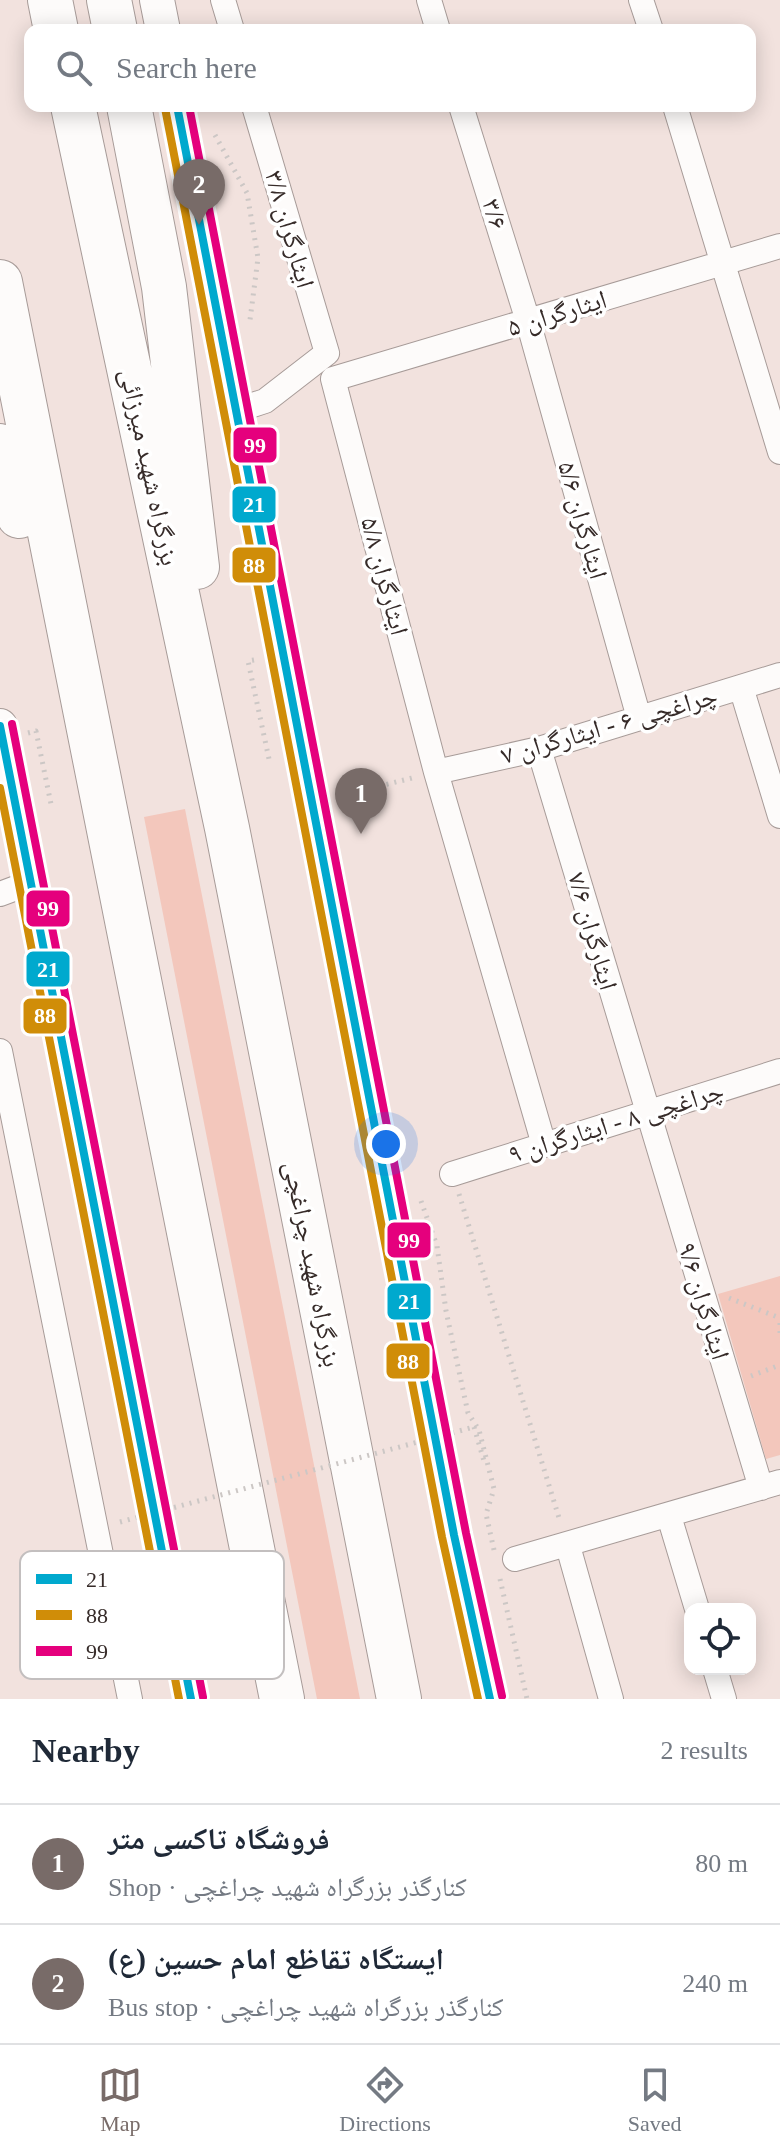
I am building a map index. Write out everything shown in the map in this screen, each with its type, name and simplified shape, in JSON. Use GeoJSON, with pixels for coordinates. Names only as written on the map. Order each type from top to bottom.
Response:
{"type":"FeatureCollection","features":[{"type":"Feature","properties":{"kind":"highway"},"geometry":{"type":"LineString","coordinates":[[50,0],[55,24]]}},
{"type":"Feature","properties":{"kind":"highway"},"geometry":{"type":"LineString","coordinates":[[109,0],[114,24]]}},
{"type":"Feature","properties":{"kind":"highway","name":"بزرگراه شهید میرزائی"},"geometry":{"type":"LineString","coordinates":[[74,112],[227,828]]}},
{"type":"Feature","properties":{"kind":"highway"},"geometry":{"type":"LineString","coordinates":[[130,112],[164,287],[227,828]]}},
{"type":"Feature","properties":{"kind":"highway"},"geometry":{"type":"LineString","coordinates":[[0,282],[252,1551]]}},
{"type":"Feature","properties":{"kind":"highway"},"geometry":{"type":"LineString","coordinates":[[0,446],[111,846]]}},
{"type":"Feature","properties":{"kind":"highway","name":"بزرگراه شهید چراغچی"},"geometry":{"type":"LineString","coordinates":[[227,828],[399,1699]]}},
{"type":"Feature","properties":{"kind":"highway"},"geometry":{"type":"LineString","coordinates":[[320,1302],[430,1699]]}},
{"type":"Feature","properties":{"kind":"highway"},"geometry":{"type":"LineString","coordinates":[[211,1350],[233,1551]]}},
{"type":"Feature","properties":{"kind":"highway"},"geometry":{"type":"LineString","coordinates":[[248,1679],[250,1699]]}},
{"type":"Feature","properties":{"kind":"highway"},"geometry":{"type":"LineString","coordinates":[[278,1679],[282,1699]]}},
{"type":"Feature","properties":{"kind":"main road"},"geometry":{"type":"LineString","coordinates":[[157,0],[162,24]]}},
{"type":"Feature","properties":{"kind":"main road"},"geometry":{"type":"LineString","coordinates":[[178,112],[234,411],[332,798],[401,1185],[454,1535],[490,1699]]}},
{"type":"Feature","properties":{"kind":"main road"},"geometry":{"type":"LineString","coordinates":[[0,726],[160,1551]]}},
{"type":"Feature","properties":{"kind":"main road"},"geometry":{"type":"LineString","coordinates":[[187,1679],[191,1699]]}},
{"type":"Feature","properties":{"kind":"street"},"geometry":{"type":"LineString","coordinates":[[223,0],[230,24]]}},
{"type":"Feature","properties":{"kind":"street"},"geometry":{"type":"LineString","coordinates":[[429,0],[436,24]]}},
{"type":"Feature","properties":{"kind":"street"},"geometry":{"type":"LineString","coordinates":[[641,0],[649,24]]}},
{"type":"Feature","properties":{"kind":"street","name":"ایثارگران ۳/۸"},"geometry":{"type":"LineString","coordinates":[[234,411],[265,401],[327,353],[256,112]]}},
{"type":"Feature","properties":{"kind":"street","name":"۳/۶"},"geometry":{"type":"LineString","coordinates":[[463,112],[528,321]]}},
{"type":"Feature","properties":{"kind":"street"},"geometry":{"type":"LineString","coordinates":[[677,112],[726,262],[780,452]]}},
{"type":"Feature","properties":{"kind":"street","name":"ایثارگران ۵"},"geometry":{"type":"LineString","coordinates":[[333,379],[780,246]]}},
{"type":"Feature","properties":{"kind":"street","name":"ایثارگران ۵/۶"},"geometry":{"type":"LineString","coordinates":[[528,321],[639,718]]}},
{"type":"Feature","properties":{"kind":"street","name":"ایثارگران ۵/۸"},"geometry":{"type":"LineString","coordinates":[[333,379],[436,772],[544,1145]]}},
{"type":"Feature","properties":{"kind":"street","name":"چراغچی ۶ - ایثارگران ۷"},"geometry":{"type":"LineString","coordinates":[[436,772],[539,749],[780,675]]}},
{"type":"Feature","properties":{"kind":"street"},"geometry":{"type":"LineString","coordinates":[[741,687],[780,816]]}},
{"type":"Feature","properties":{"kind":"street","name":"ایثارگران ۷/۶"},"geometry":{"type":"LineString","coordinates":[[539,749],[646,1114]]}},
{"type":"Feature","properties":{"kind":"street"},"geometry":{"type":"LineString","coordinates":[[0,894],[32,882]]}},
{"type":"Feature","properties":{"kind":"street"},"geometry":{"type":"LineString","coordinates":[[0,1051],[100,1551]]}},
{"type":"Feature","properties":{"kind":"street","name":"چراغچی ۸ - ایثارگران ۹"},"geometry":{"type":"LineString","coordinates":[[452,1174],[780,1071]]}},
{"type":"Feature","properties":{"kind":"street","name":"ایثارگران ۹/۶"},"geometry":{"type":"LineString","coordinates":[[646,1114],[700,1288],[771,1485]]}},
{"type":"Feature","properties":{"kind":"street"},"geometry":{"type":"LineString","coordinates":[[504,1565],[771,1485]]}},
{"type":"Feature","properties":{"kind":"street"},"geometry":{"type":"LineString","coordinates":[[669,1516],[695,1603]]}},
{"type":"Feature","properties":{"kind":"street"},"geometry":{"type":"LineString","coordinates":[[568,1546],[611,1699]]}},
{"type":"Feature","properties":{"kind":"street"},"geometry":{"type":"LineString","coordinates":[[717,1675],[724,1699]]}},
{"type":"Feature","properties":{"kind":"street"},"geometry":{"type":"LineString","coordinates":[[126,1679],[130,1699]]}},
{"type":"Feature","properties":{"kind":"path"},"geometry":{"type":"LineString","coordinates":[[207,122],[247,193],[258,258],[250,319],[253,333]]}},
{"type":"Feature","properties":{"kind":"path"},"geometry":{"type":"LineString","coordinates":[[332,798],[436,772]]}},
{"type":"Feature","properties":{"kind":"path"},"geometry":{"type":"LineString","coordinates":[[452,1174],[568,1546]]}},
{"type":"Feature","properties":{"kind":"path"},"geometry":{"type":"LineString","coordinates":[[401,1185],[437,1246],[446,1311],[468,1413],[479,1430],[494,1489],[486,1514],[504,1565],[527,1699]]}},
{"type":"Feature","properties":{"kind":"path"},"geometry":{"type":"LineString","coordinates":[[700,1288],[780,1320],[780,1338]]}},
{"type":"Feature","properties":{"kind":"path"},"geometry":{"type":"LineString","coordinates":[[120,1522],[474,1427],[494,1489]]}},
{"type":"Feature","properties":{"kind":"shaded area"},"geometry":{"type":"Polygon","coordinates":[[[185,809],[360,1699],[317,1699],[144,817],[185,809]]]}},
{"type":"Feature","properties":{"kind":"shaded area"},"geometry":{"type":"Polygon","coordinates":[[[780,1276],[780,1455],[766,1459],[718,1294],[780,1276]]]}},
{"type":"Feature","properties":{"kind":"transit line","name":"88"},"geometry":{"type":"LineString","coordinates":[[166,112],[442,1537],[478,1699]]}},
{"type":"Feature","properties":{"kind":"transit line","name":"21"},"geometry":{"type":"LineString","coordinates":[[178,112],[454,1535],[490,1699]]}},
{"type":"Feature","properties":{"kind":"transit line","name":"99"},"geometry":{"type":"LineString","coordinates":[[190,112],[466,1533],[502,1696]]}},
{"type":"Feature","properties":{"kind":"transit line","name":"99"},"geometry":{"type":"LineString","coordinates":[[12,724],[174,1551]]}},
{"type":"Feature","properties":{"kind":"transit line","name":"21"},"geometry":{"type":"LineString","coordinates":[[0,726],[162,1551]]}},
{"type":"Feature","properties":{"kind":"transit line","name":"88"},"geometry":{"type":"LineString","coordinates":[[0,788],[150,1551]]}},
{"type":"Feature","properties":{"kind":"transit line","name":"88"},"geometry":{"type":"LineString","coordinates":[[175,1679],[179,1699]]}},
{"type":"Feature","properties":{"kind":"transit line","name":"21"},"geometry":{"type":"LineString","coordinates":[[187,1679],[191,1699]]}},
{"type":"Feature","properties":{"kind":"transit line","name":"99"},"geometry":{"type":"LineString","coordinates":[[199,1679],[203,1697]]}},
{"type":"Feature","properties":{"kind":"place","name":"ایستگاه تقاظع امام حسین (ع)"},"geometry":{"type":"Point","coordinates":[199,225]}},
{"type":"Feature","properties":{"kind":"place","name":"فروشگاه تاکسی متر"},"geometry":{"type":"Point","coordinates":[361,834]}}]}
